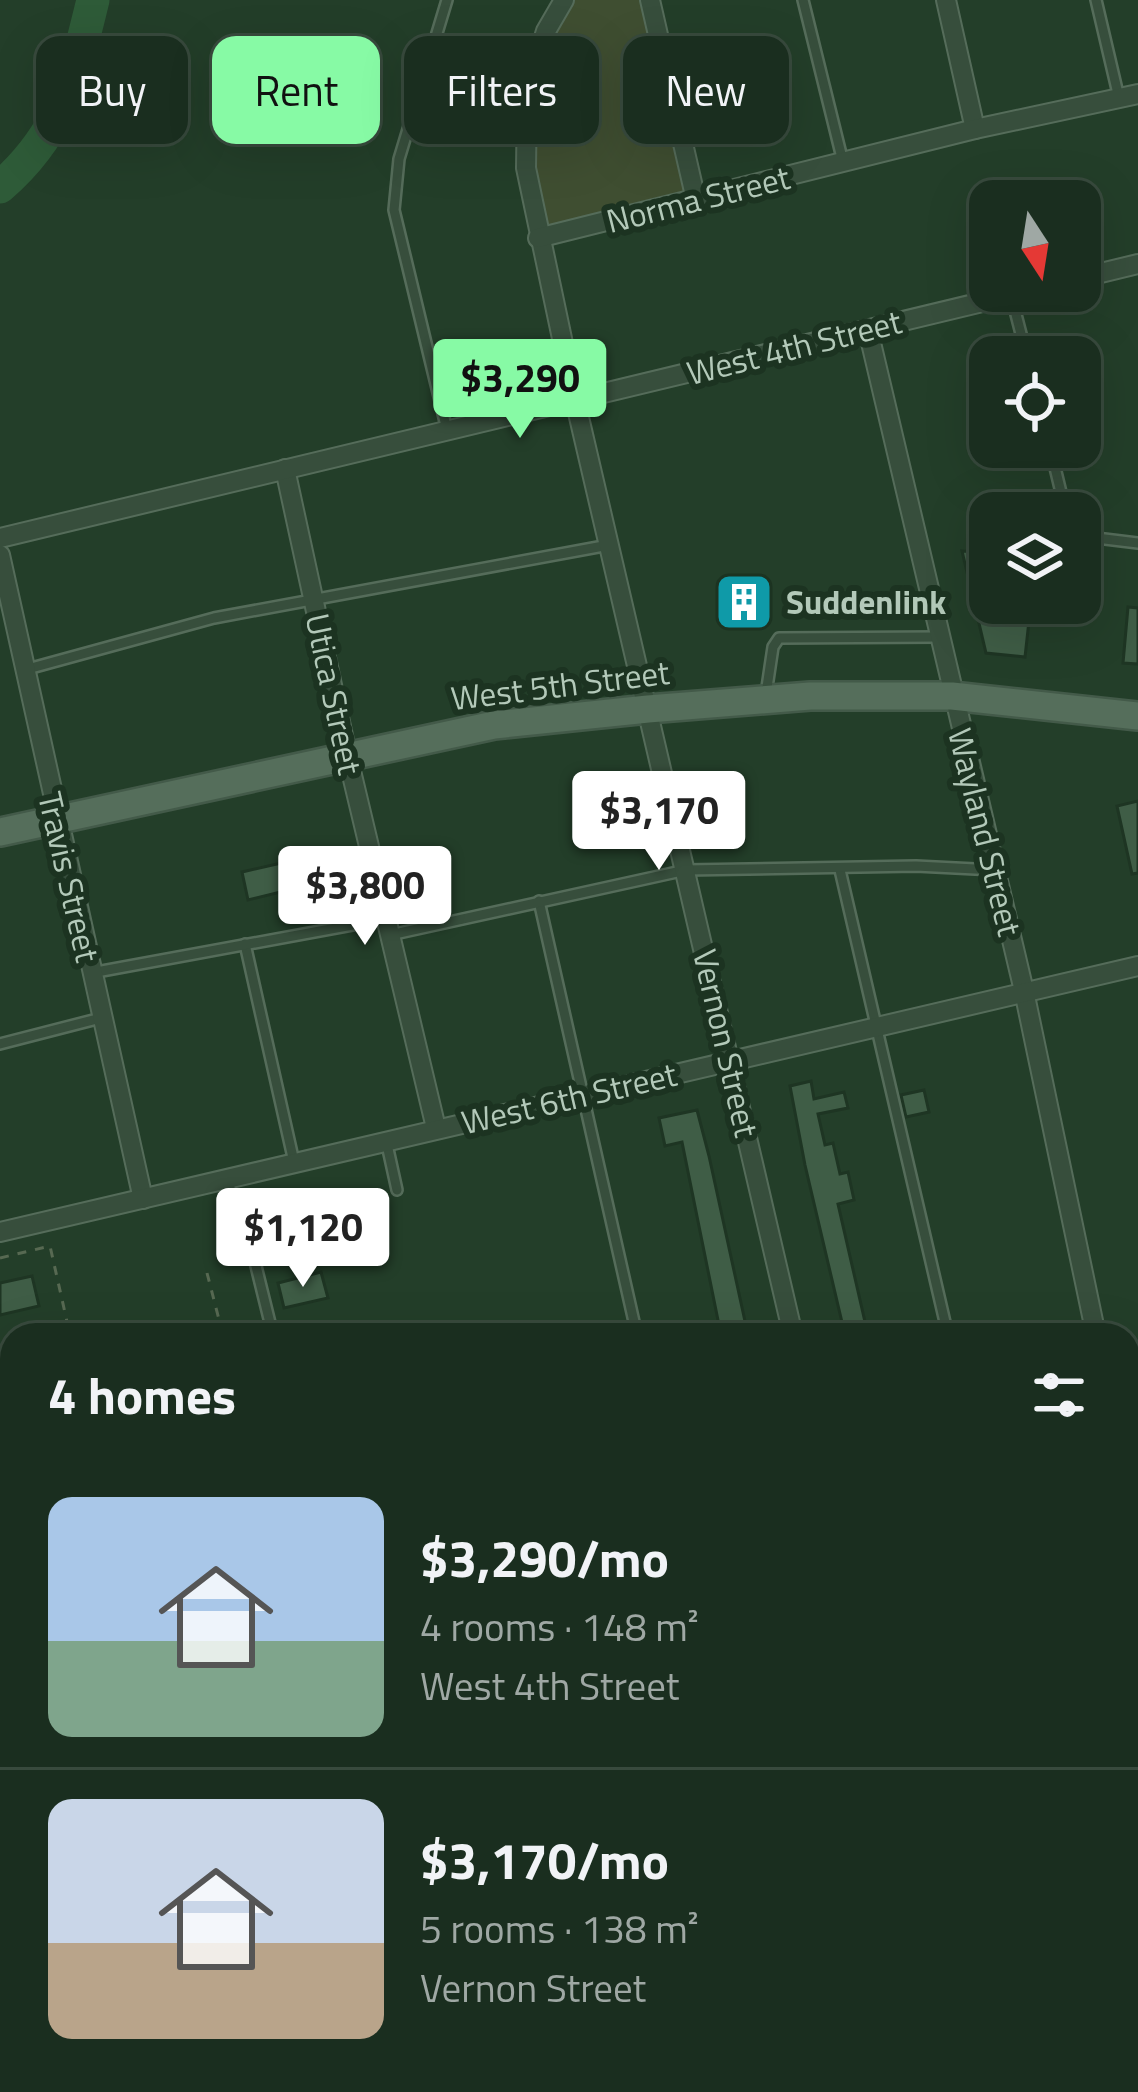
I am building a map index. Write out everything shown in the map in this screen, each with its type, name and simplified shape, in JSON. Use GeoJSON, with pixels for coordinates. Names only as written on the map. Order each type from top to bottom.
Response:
{"type":"FeatureCollection","features":[{"type":"Feature","properties":{"kind":"main road","name":"West 5th Street"},"geometry":{"type":"LineString","coordinates":[[0,832],[494,725],[648,709],[765,700],[952,696],[1138,716]]}},
{"type":"Feature","properties":{"kind":"street","name":"Vernon Street"},"geometry":{"type":"LineString","coordinates":[[564,0],[546,31],[527,92],[526,168],[574,400],[790,1323]]}},
{"type":"Feature","properties":{"kind":"street"},"geometry":{"type":"LineString","coordinates":[[650,0],[696,200]]}},
{"type":"Feature","properties":{"kind":"street"},"geometry":{"type":"LineString","coordinates":[[946,0],[975,129]]}},
{"type":"Feature","properties":{"kind":"street","name":"Norma Street"},"geometry":{"type":"LineString","coordinates":[[538,238],[975,129],[1128,96]]}},
{"type":"Feature","properties":{"kind":"street"},"geometry":{"type":"LineString","coordinates":[[1101,273],[1138,264]]}},
{"type":"Feature","properties":{"kind":"street","name":"West 4th Street"},"geometry":{"type":"LineString","coordinates":[[0,538],[969,305]]}},
{"type":"Feature","properties":{"kind":"street","name":"Wayland Street"},"geometry":{"type":"LineString","coordinates":[[868,330],[1024,992],[1093,1323]]}},
{"type":"Feature","properties":{"kind":"street","name":"Utica Street"},"geometry":{"type":"LineString","coordinates":[[285,469],[346,754],[436,1128]]}},
{"type":"Feature","properties":{"kind":"street","name":"Travis Street"},"geometry":{"type":"LineString","coordinates":[[0,555],[142,1198]]}},
{"type":"Feature","properties":{"kind":"street","name":"West 6th Street"},"geometry":{"type":"LineString","coordinates":[[0,1232],[1138,966]]}},
{"type":"Feature","properties":{"kind":"lane"},"geometry":{"type":"LineString","coordinates":[[447,0],[399,159],[394,210],[447,430]]}},
{"type":"Feature","properties":{"kind":"lane"},"geometry":{"type":"LineString","coordinates":[[803,0],[843,162]]}},
{"type":"Feature","properties":{"kind":"lane"},"geometry":{"type":"LineString","coordinates":[[1096,0],[1128,96]]}},
{"type":"Feature","properties":{"kind":"lane"},"geometry":{"type":"LineString","coordinates":[[1101,538],[1138,542]]}},
{"type":"Feature","properties":{"kind":"lane"},"geometry":{"type":"LineString","coordinates":[[24,670],[109,644],[314,598],[609,545]]}},
{"type":"Feature","properties":{"kind":"lane"},"geometry":{"type":"LineString","coordinates":[[765,700],[773,647],[779,638],[938,637]]}},
{"type":"Feature","properties":{"kind":"lane"},"geometry":{"type":"LineString","coordinates":[[91,973],[245,944],[388,927],[539,901],[686,870],[916,866],[994,870]]}},
{"type":"Feature","properties":{"kind":"lane"},"geometry":{"type":"LineString","coordinates":[[840,870],[945,1323]]}},
{"type":"Feature","properties":{"kind":"lane"},"geometry":{"type":"LineString","coordinates":[[539,901],[634,1323]]}},
{"type":"Feature","properties":{"kind":"lane"},"geometry":{"type":"LineString","coordinates":[[245,944],[294,1162]]}},
{"type":"Feature","properties":{"kind":"lane"},"geometry":{"type":"LineString","coordinates":[[0,1044],[101,1018]]}},
{"type":"Feature","properties":{"kind":"lane"},"geometry":{"type":"LineString","coordinates":[[386,1140],[397,1190]]}},
{"type":"Feature","properties":{"kind":"lane"},"geometry":{"type":"LineString","coordinates":[[228,1179],[237,1219]]}},
{"type":"Feature","properties":{"kind":"lane"},"geometry":{"type":"LineString","coordinates":[[255,1262],[270,1323]]}},
{"type":"Feature","properties":{"kind":"path"},"geometry":{"type":"LineString","coordinates":[[0,1258],[50,1246],[67,1323]]}},
{"type":"Feature","properties":{"kind":"path"},"geometry":{"type":"LineString","coordinates":[[207,1273],[220,1323]]}},
{"type":"Feature","properties":{"kind":"green space"},"geometry":{"type":"Polygon","coordinates":[[[568,0],[647,0],[655,36],[623,36],[623,144],[680,144],[692,197],[541,235],[529,168],[530,144],[599,144],[599,36],[554,36],[568,0]]]}},
{"type":"Feature","properties":{"kind":"building"},"geometry":{"type":"Polygon","coordinates":[[[962,551],[969,552],[969,581],[962,551]]]}},
{"type":"Feature","properties":{"kind":"building","name":"Suddenlink"},"geometry":{"type":"Polygon","coordinates":[[[729,578],[759,578],[760,626],[729,626],[729,578]]]}},
{"type":"Feature","properties":{"kind":"building"},"geometry":{"type":"Polygon","coordinates":[[[1128,607],[1138,608],[1138,664],[1123,663],[1128,607]]]}},
{"type":"Feature","properties":{"kind":"building"},"geometry":{"type":"Polygon","coordinates":[[[979,624],[1029,624],[1025,657],[986,653],[979,624]]]}},
{"type":"Feature","properties":{"kind":"building"},"geometry":{"type":"Polygon","coordinates":[[[1138,801],[1138,873],[1132,874],[1117,806],[1138,801]]]}},
{"type":"Feature","properties":{"kind":"building"},"geometry":{"type":"Polygon","coordinates":[[[290,861],[297,888],[248,900],[242,872],[290,861]]]}},
{"type":"Feature","properties":{"kind":"building"},"geometry":{"type":"Polygon","coordinates":[[[811,1081],[814,1099],[844,1092],[848,1108],[818,1114],[825,1145],[833,1143],[840,1174],[848,1172],[854,1200],[838,1204],[865,1323],[842,1323],[790,1086],[811,1081]]]}},
{"type":"Feature","properties":{"kind":"building"},"geometry":{"type":"Polygon","coordinates":[[[924,1090],[929,1112],[906,1117],[901,1095],[924,1090]]]}},
{"type":"Feature","properties":{"kind":"building"},"geometry":{"type":"Polygon","coordinates":[[[697,1110],[745,1323],[719,1323],[682,1142],[665,1146],[659,1118],[697,1110]]]}},
{"type":"Feature","properties":{"kind":"building"},"geometry":{"type":"Polygon","coordinates":[[[321,1272],[328,1298],[284,1308],[278,1283],[321,1272]]]}},
{"type":"Feature","properties":{"kind":"building"},"geometry":{"type":"Polygon","coordinates":[[[32,1276],[39,1306],[0,1315],[0,1283],[32,1276]]]}},
{"type":"Feature","properties":{"kind":"waterway"},"geometry":{"type":"LineString","coordinates":[[0,187],[38,146],[63,102],[93,0]]}},
{"type":"Feature","properties":{"kind":"place","name":"Suddenlink"},"geometry":{"type":"Point","coordinates":[744,602]}}]}
